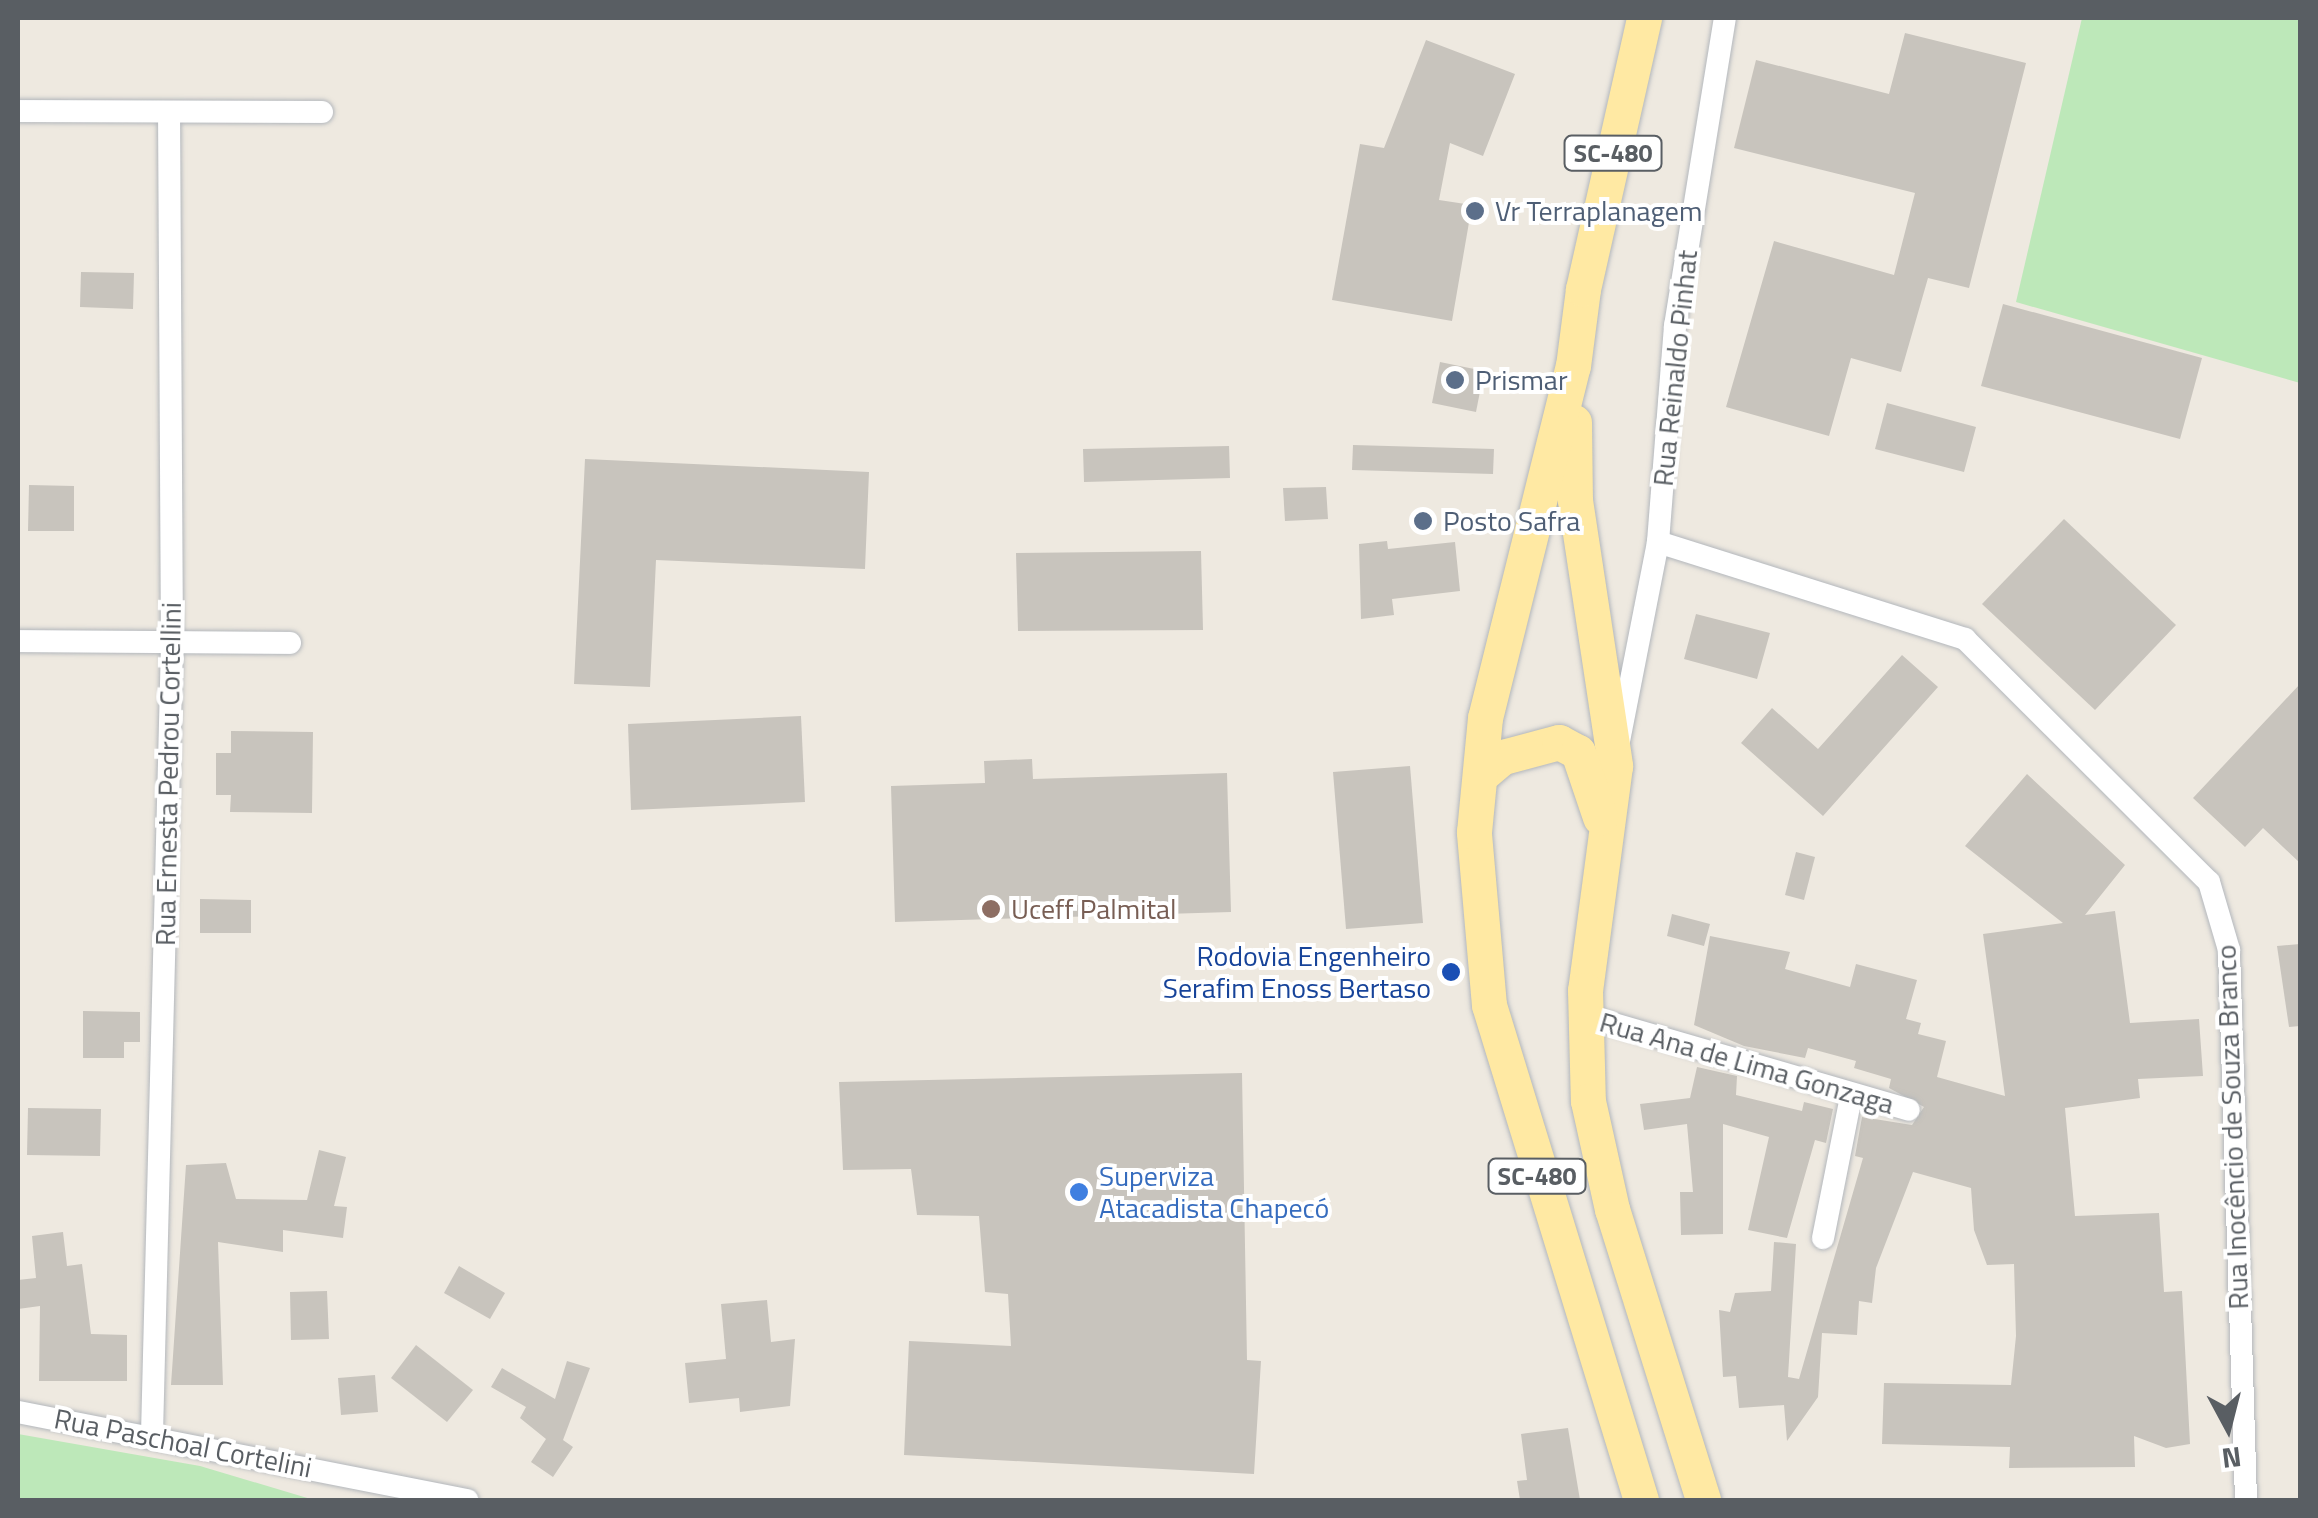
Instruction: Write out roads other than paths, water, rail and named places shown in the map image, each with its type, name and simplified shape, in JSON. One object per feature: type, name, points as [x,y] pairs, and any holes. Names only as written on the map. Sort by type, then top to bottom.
[{"type":"main road","name":"SC-480","points":[[1640,1500],[1498,1042],[1482,962],[1474,832],[1498,655],[1573,366],[1583,288],[1644,18]]},
{"type":"main road","points":[[1573,366],[1575,500],[1614,766],[1603,833],[1586,1016],[1588,1101],[1612,1209],[1703,1500]]},
{"type":"main road","points":[[1480,776],[1503,757],[1559,742],[1578,752],[1603,833]]},
{"type":"street","name":"Rua Reinaldo Pinhat","points":[[1614,766],[1658,542],[1675,326],[1725,18]]},
{"type":"street","points":[[18,111],[322,112]]},
{"type":"street","name":"Rua Ernesta Pedrou Cortellini","points":[[152,1434],[172,644],[169,114]]},
{"type":"street","name":"Rua Inocêncio de Souza Branco","points":[[1658,542],[1965,638],[2209,882],[2229,950],[2246,1500]]},
{"type":"street","points":[[18,641],[290,643]]},
{"type":"street","name":"Rua Ana de Lima Gonzaga","points":[[1586,1016],[1908,1110]]},
{"type":"street","points":[[1823,1238],[1852,1096]]},
{"type":"street","name":"Rua Paschoal Cortelini","points":[[20,1408],[466,1500]]},
{"type":"place","name":"Vr Terraplanagem","points":[[1475,211]]},
{"type":"place","name":"Prismar","points":[[1455,380]]},
{"type":"place","name":"Posto Safra","points":[[1423,521]]},
{"type":"place","name":"Uceff Palmital","points":[[991,909]]},
{"type":"place","name":"Rodovia Engenheiro Serafim Enoss Bertaso","points":[[1451,972]]},
{"type":"place","name":"Superviza Atacadista Chapecó","points":[[1079,1192]]}]
